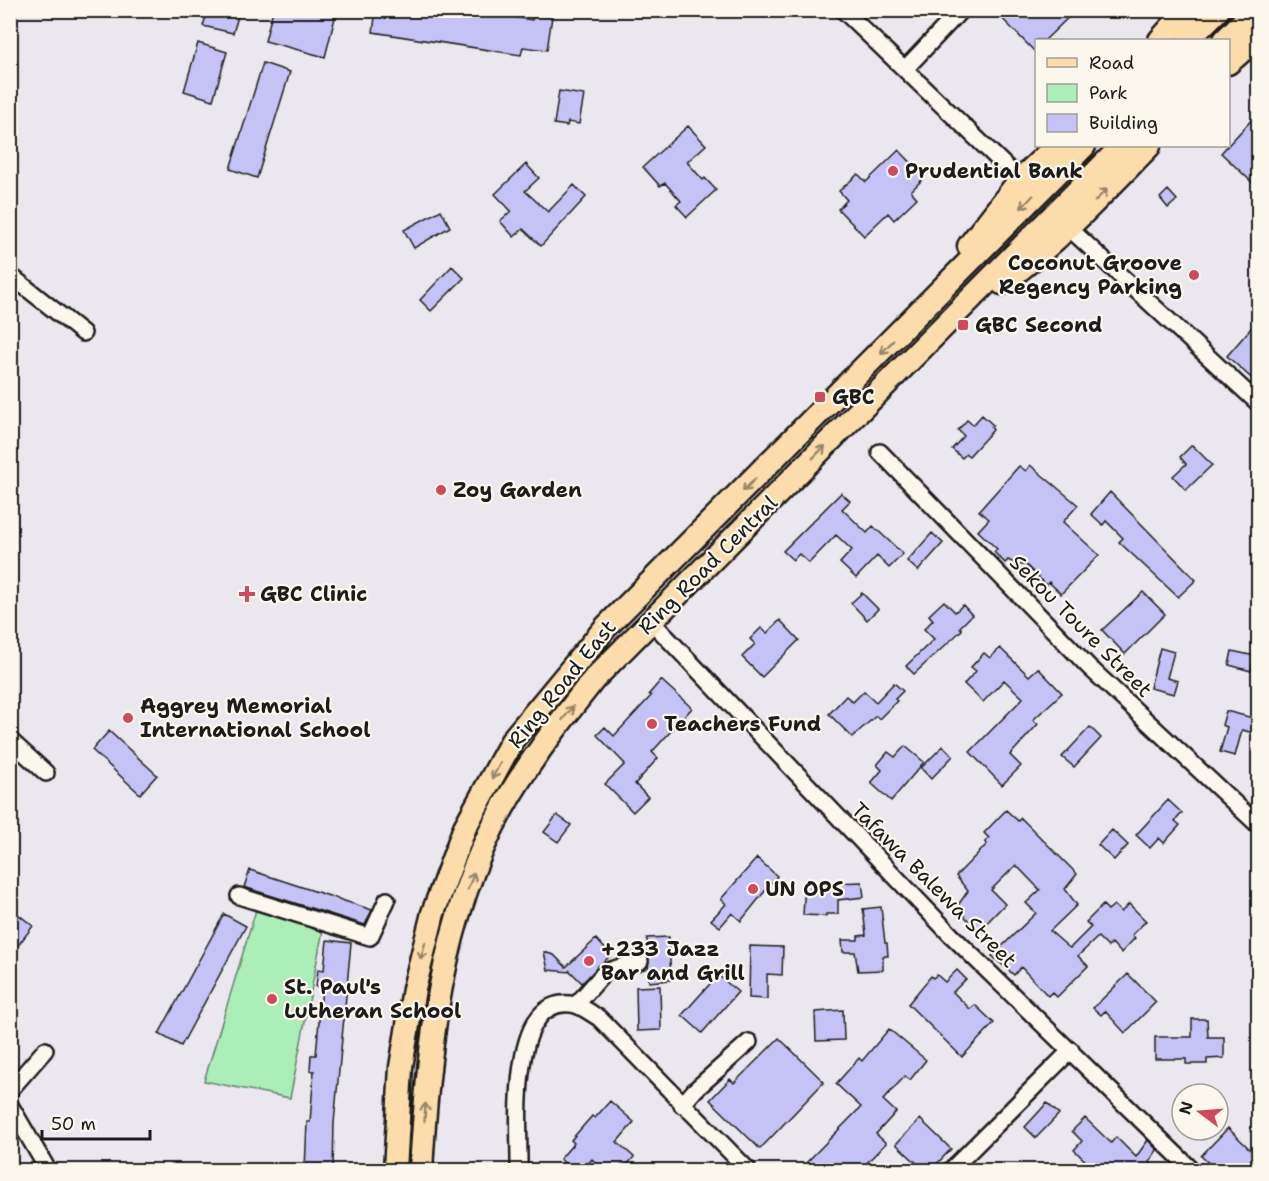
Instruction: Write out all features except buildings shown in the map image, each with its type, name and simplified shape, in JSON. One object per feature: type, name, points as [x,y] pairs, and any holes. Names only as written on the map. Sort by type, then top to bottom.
[{"type":"main road","points":[[1161,39],[1187,10]]},
{"type":"main road","points":[[1189,39],[1218,10]]},
{"type":"main road","points":[[1226,39],[1255,10]]},
{"type":"main road","points":[[1230,61],[1258,37]]},
{"type":"main road","points":[[928,305],[982,226],[1020,180],[1055,147]]},
{"type":"main road","points":[[928,305],[1083,147]]},
{"type":"main road","name":"Ring Road Central","points":[[422,1170],[426,1088],[434,1017],[451,937],[470,882],[501,810],[534,756],[594,679],[1121,147]]},
{"type":"main road","name":"Ring Road Central","points":[[944,327],[1035,259],[1069,228],[1148,147]]},
{"type":"main road","name":"Ring Road East","points":[[395,1170],[401,1067],[414,989],[433,913],[465,827],[513,739],[606,627],[928,305]]},
{"type":"main road","points":[[720,513],[740,532]]},
{"type":"street","points":[[843,10],[1020,180]]},
{"type":"street","points":[[905,69],[961,10]]},
{"type":"street","points":[[1069,228],[1258,404]]},
{"type":"street","points":[[10,275],[83,333]]},
{"type":"street","name":"Sekou Toure Street","points":[[880,452],[1089,667],[1258,825]]},
{"type":"street","name":"Tafawa Balewa Street","points":[[652,622],[935,919],[1192,1170]]},
{"type":"street","points":[[10,740],[46,773]]},
{"type":"street","points":[[239,896],[370,936],[387,900]]},
{"type":"street","points":[[576,1005],[605,972],[640,961]]},
{"type":"street","points":[[519,1170],[522,1055],[529,1031],[540,1014],[555,1006],[576,1005],[599,1018],[748,1170]]},
{"type":"street","points":[[682,1105],[695,1090],[749,1042]]},
{"type":"street","points":[[10,1090],[45,1050]]},
{"type":"street","points":[[951,1170],[1071,1050]]},
{"type":"street","points":[[10,1105],[48,1170]]},
{"type":"green space","points":[[256,910],[323,930],[290,1098],[204,1081]]},
{"type":"place","name":"Prudential Bank","points":[[893,171]]},
{"type":"place","name":"Coconut Groove Regency Parking","points":[[1194,275]]},
{"type":"place","name":"GBC Second","points":[[963,325]]},
{"type":"place","name":"GBC","points":[[820,397]]},
{"type":"place","name":"Zoy Garden","points":[[441,490]]},
{"type":"place","name":"GBC Clinic","points":[[247,594]]},
{"type":"place","name":"Aggrey Memorial International School","points":[[128,718]]},
{"type":"place","name":"Teachers Fund","points":[[652,724]]},
{"type":"place","name":"UN OPS","points":[[753,889]]},
{"type":"place","name":"+233 Jazz Bar and Grill","points":[[589,961]]},
{"type":"place","name":"St. Paul's Lutheran School","points":[[272,999]]}]
